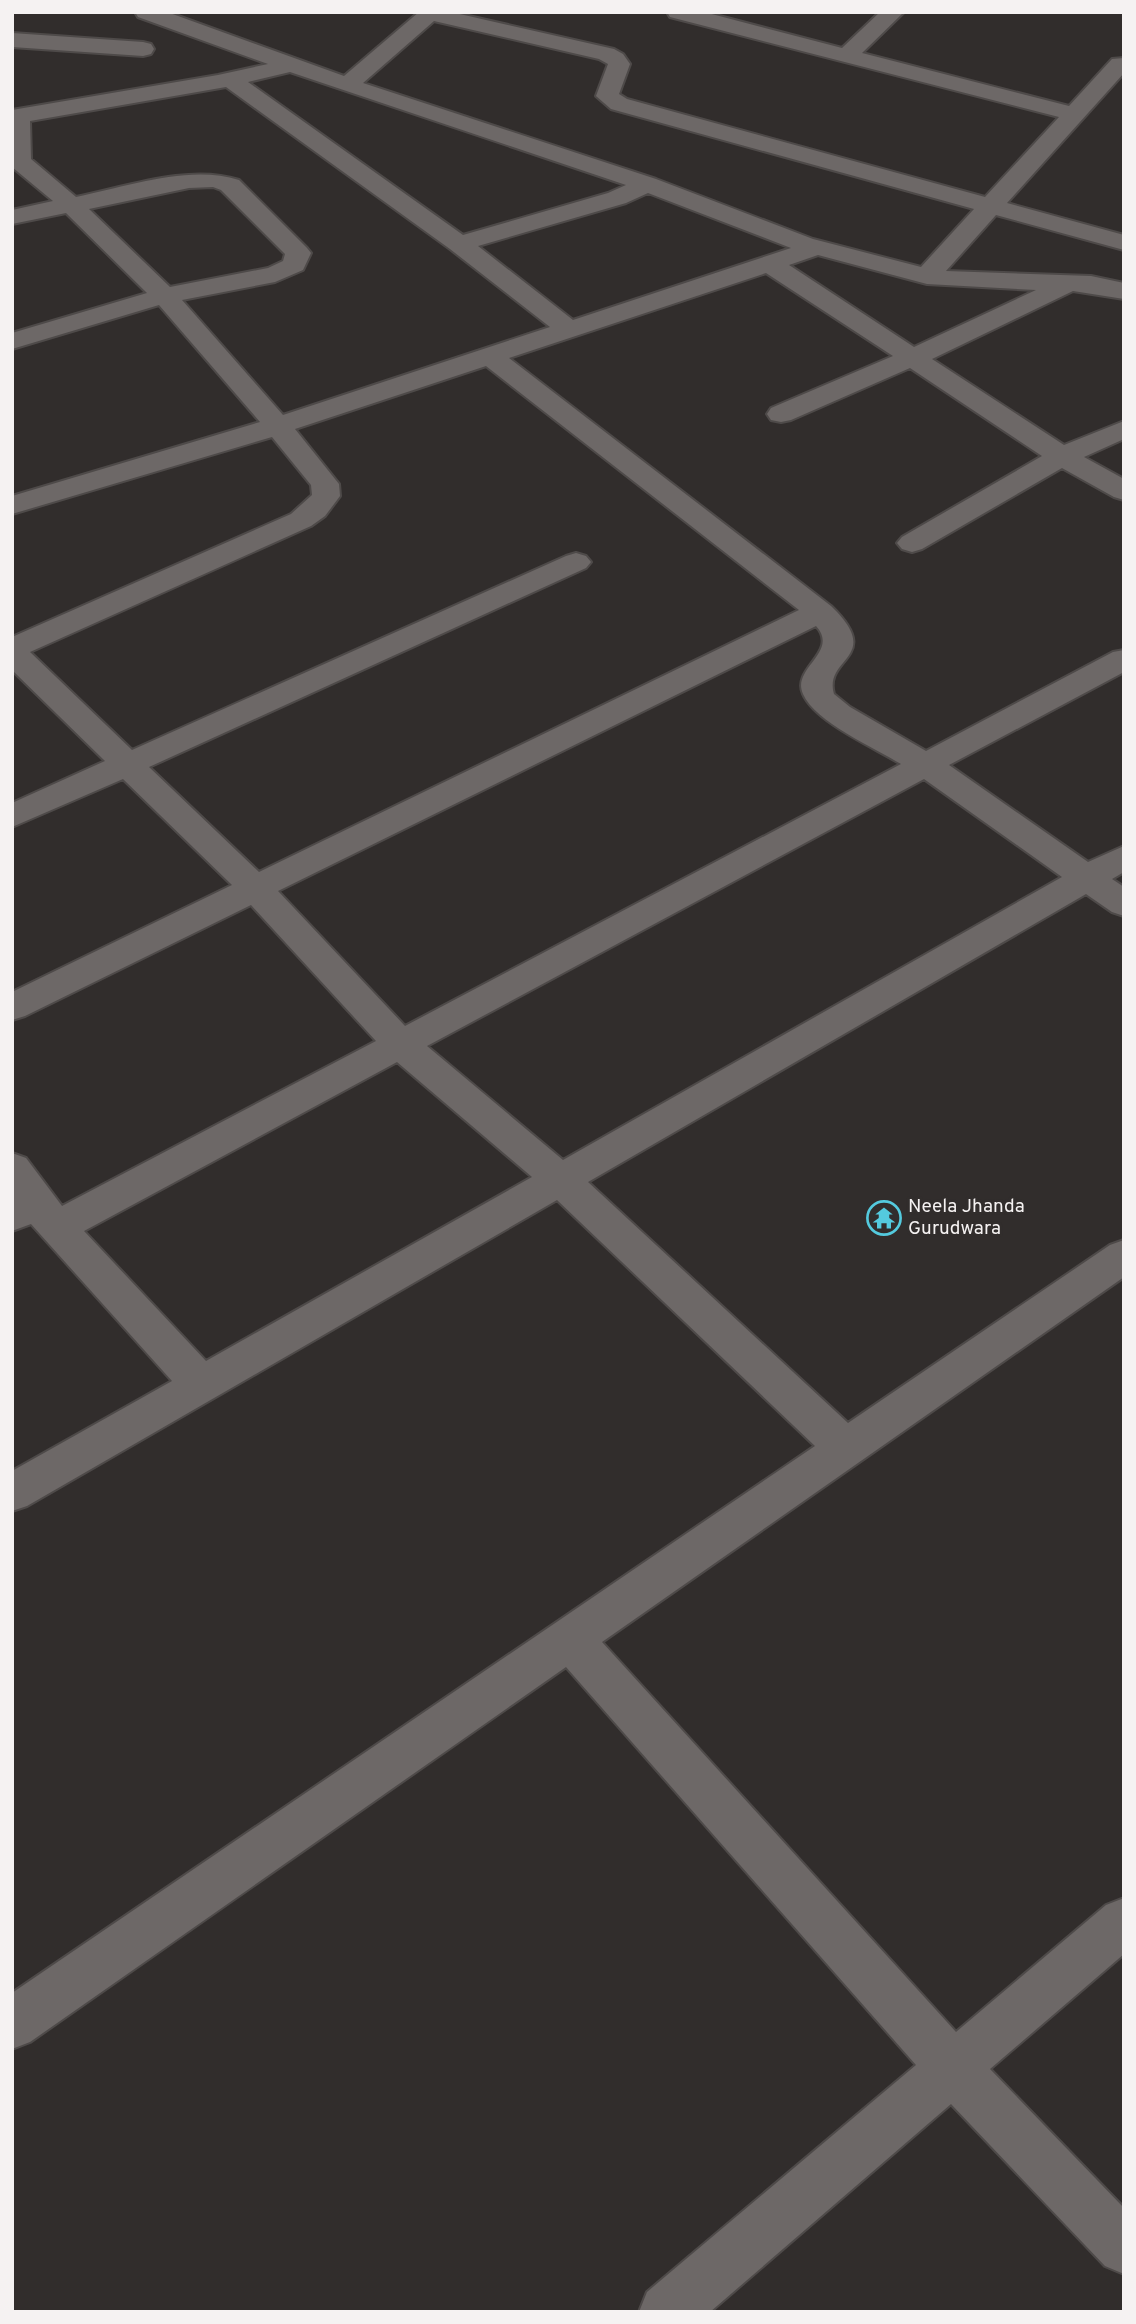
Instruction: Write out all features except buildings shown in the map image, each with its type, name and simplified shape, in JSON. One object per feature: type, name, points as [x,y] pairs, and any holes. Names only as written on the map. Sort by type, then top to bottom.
[{"type":"street","points":[[146,12],[347,85],[647,184],[818,247],[927,276],[961,280],[1071,284],[1124,291]]},
{"type":"street","points":[[678,12],[719,17],[846,55],[1074,114]]},
{"type":"street","points":[[846,55],[894,12]]},
{"type":"street","points":[[347,85],[431,13],[606,54],[619,64],[607,96],[619,104],[1124,243]]},
{"type":"street","points":[[12,40],[143,49]]},
{"type":"street","points":[[927,276],[1122,63]]},
{"type":"street","points":[[292,65],[230,79],[15,109],[16,161],[74,205],[163,296],[278,426],[325,484],[326,496],[315,510],[301,520],[12,650],[255,888],[400,1044],[561,1180],[846,1448]]},
{"type":"street","points":[[230,79],[459,244],[570,330]]},
{"type":"street","points":[[12,217],[189,181],[215,180],[230,185],[298,253],[294,265],[286,270],[163,296],[12,341]]},
{"type":"street","points":[[459,244],[617,198],[647,184]]},
{"type":"street","points":[[12,505],[278,426],[818,247]]},
{"type":"street","points":[[770,264],[1062,456],[1124,491]]},
{"type":"street","points":[[782,414],[914,357],[1071,284]]},
{"type":"street","points":[[490,356],[820,612],[838,634],[839,647],[818,677],[820,695],[833,708],[926,764],[1124,904]]},
{"type":"street","points":[[912,543],[1062,456],[1124,429]]},
{"type":"street","points":[[12,816],[576,562]]},
{"type":"street","points":[[12,1007],[820,612]]},
{"type":"street","points":[[35,1216],[400,1044],[1124,659]]},
{"type":"street","points":[[12,1493],[1124,857]]},
{"type":"street","points":[[12,1168],[35,1216],[202,1385]]},
{"type":"street","points":[[12,2024],[1124,1256]]},
{"type":"street","points":[[570,1639],[953,2068],[1124,2247]]},
{"type":"street","points":[[667,2312],[1124,1922]]},
{"type":"place","name":"Neela Jhanda Gurudwara","points":[[884,1218]]}]
